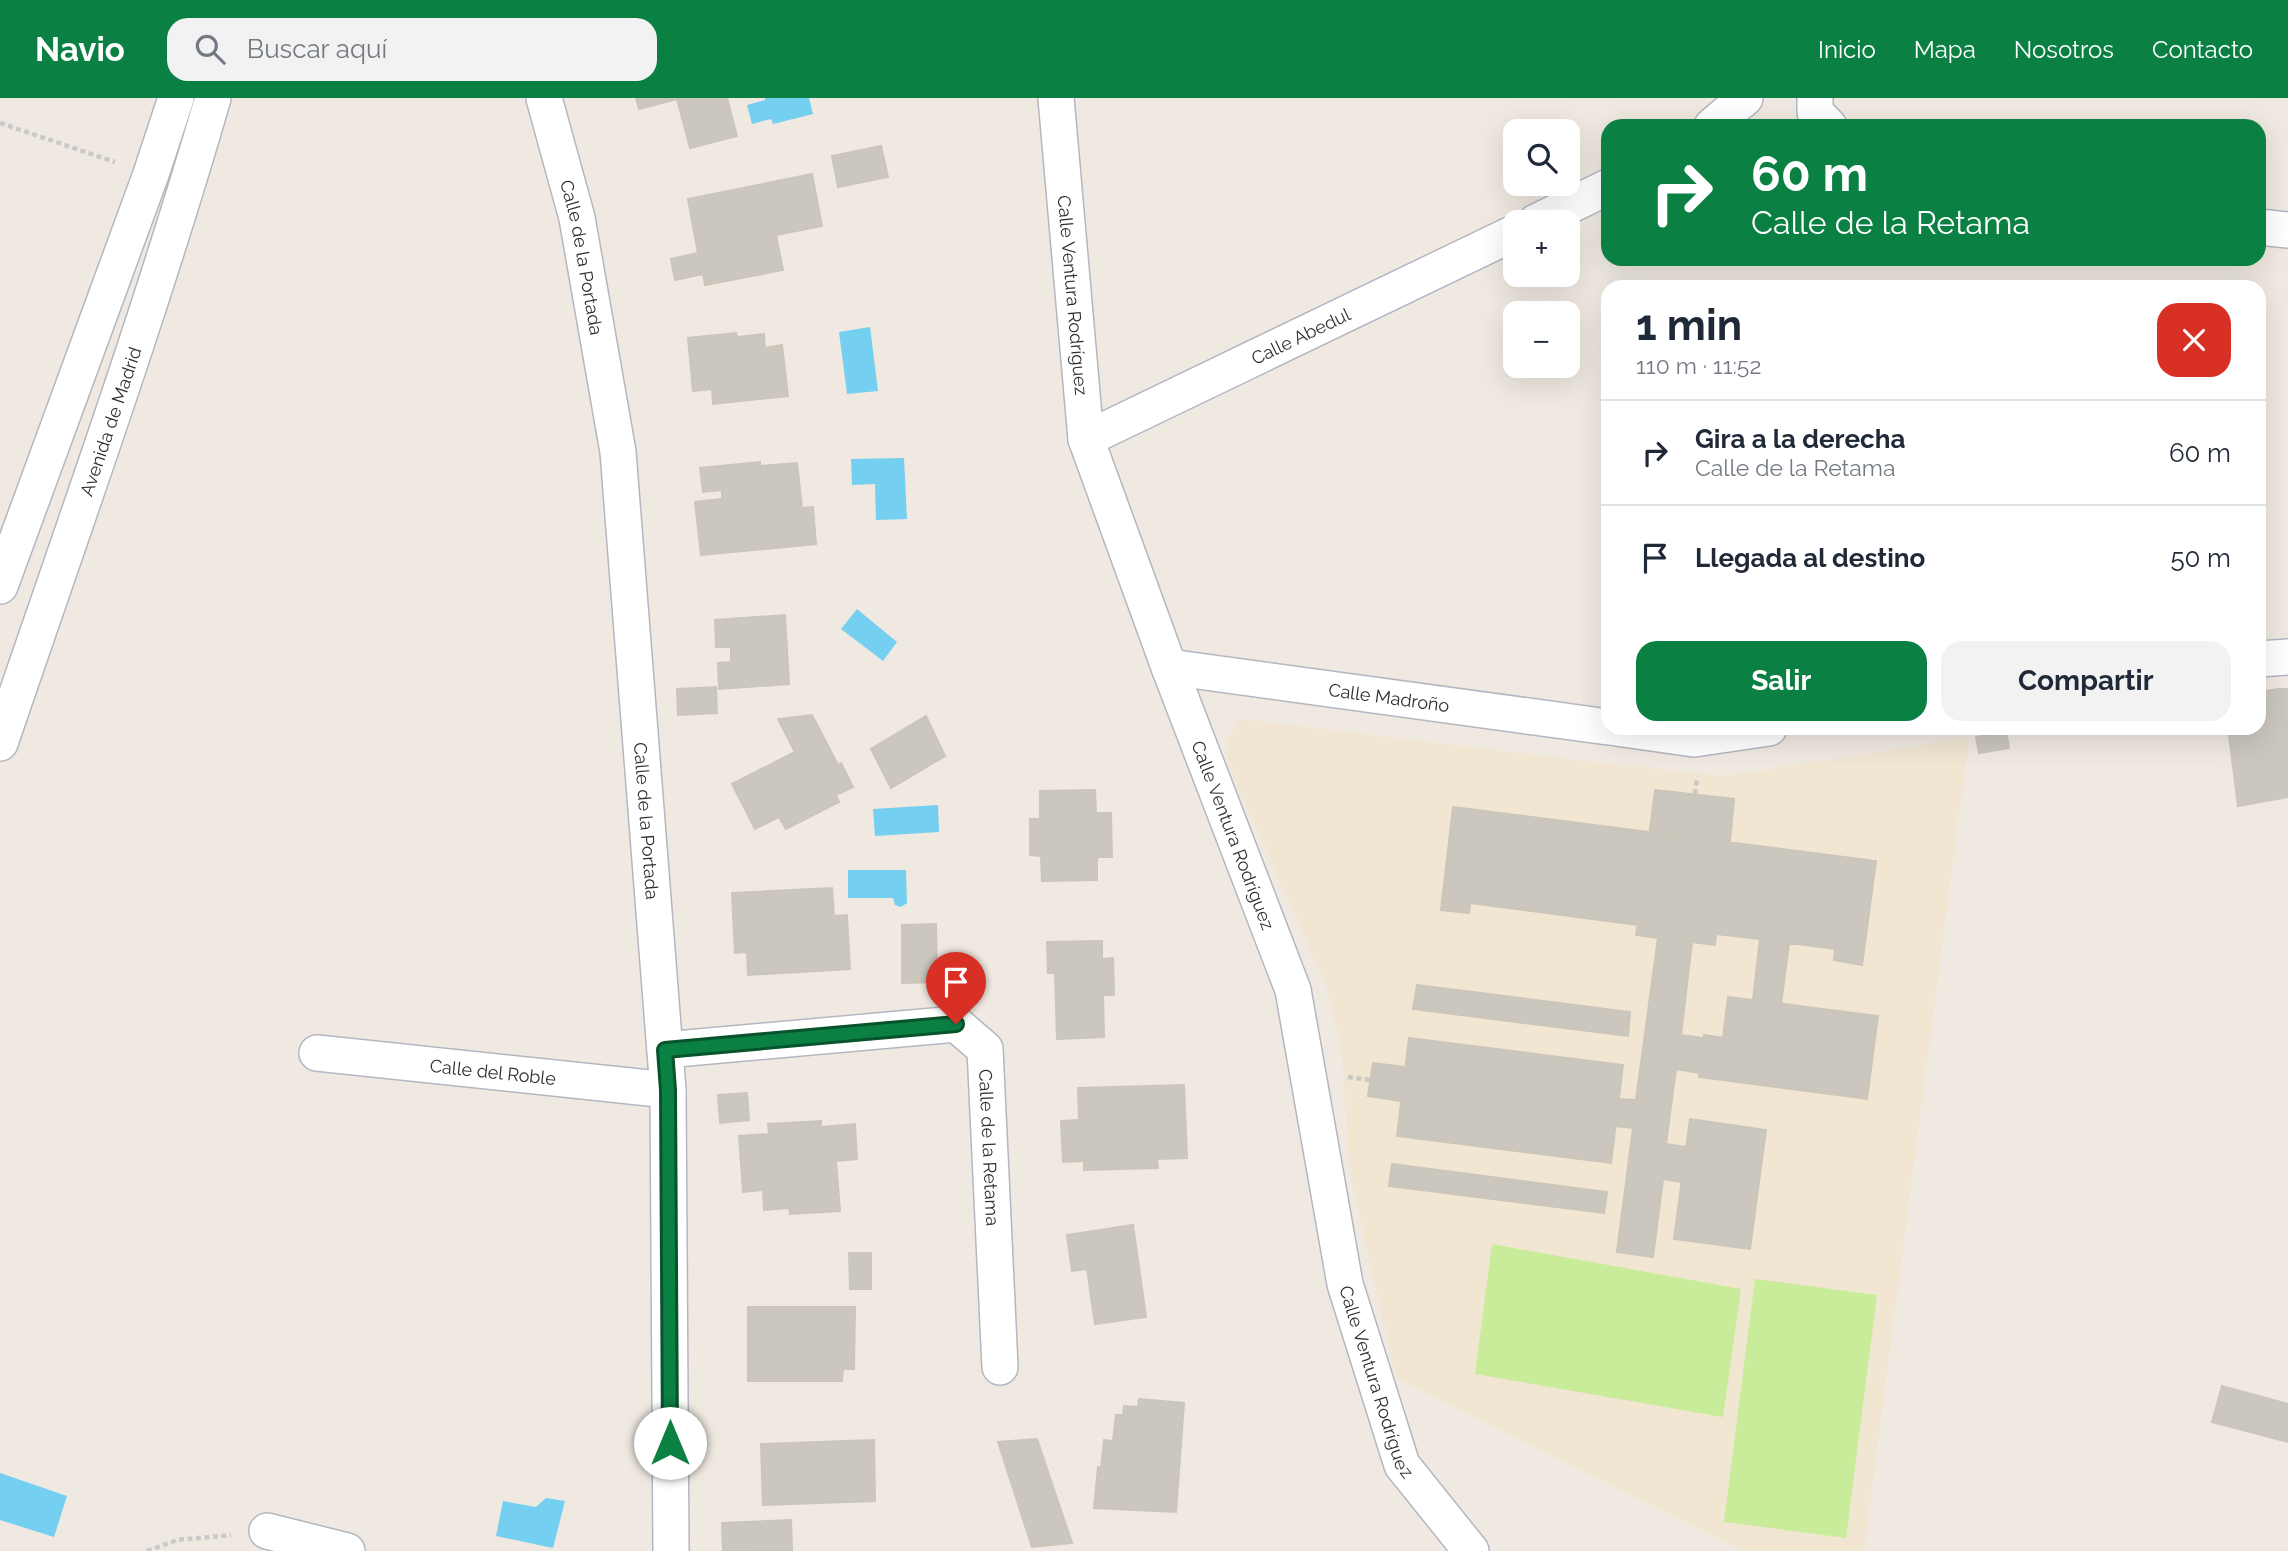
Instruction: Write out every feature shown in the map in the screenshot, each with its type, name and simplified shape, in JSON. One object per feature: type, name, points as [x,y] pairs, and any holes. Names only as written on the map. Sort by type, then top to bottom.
[{"type":"street","points":[[0,586],[151,174],[176,98]]},
{"type":"street","name":"Avenida de Madrid","points":[[0,743],[115,409],[213,98]]},
{"type":"street","name":"Calle de la Portada","points":[[544,98],[577,218],[618,452],[668,1090],[671,1551]]},
{"type":"street","name":"Calle Ventura Rodríguez","points":[[1056,98],[1086,439],[1169,667],[1293,990],[1345,1284],[1402,1465],[1471,1551]]},
{"type":"street","points":[[1720,119],[1745,98]]},
{"type":"street","points":[[1815,98],[1815,112],[1822,119]]},
{"type":"street","points":[[1561,210],[1601,190]]},
{"type":"street","points":[[2266,228],[2288,230]]},
{"type":"street","name":"Calle Abedul","points":[[1086,439],[1503,238]]},
{"type":"street","points":[[2266,659],[2288,657]]},
{"type":"street","name":"Calle Madroño","points":[[1169,667],[1601,726]]},
{"type":"street","points":[[1666,735],[1694,739],[1721,735]]},
{"type":"street","name":"Calle de la Retama","points":[[665,1050],[956,1024],[985,1049],[1000,1367]]},
{"type":"street","name":"Calle del Roble","points":[[317,1053],[668,1090]]},
{"type":"street","points":[[267,1531],[347,1551]]},
{"type":"path","points":[[0,123],[151,174]]},
{"type":"path","points":[[1695,794],[1698,773]]},
{"type":"path","points":[[1343,1077],[1370,1080]]},
{"type":"path","points":[[147,1551],[177,1540],[267,1531]]},
{"type":"shaded area","points":[[1240,719],[1726,776],[1969,738],[1864,1551],[1743,1551],[1396,1378],[1353,1189],[1342,1060],[1332,1008],[1324,981],[1226,760],[1228,736]]},
{"type":"green space","points":[[1492,1244],[1741,1289],[1723,1417],[1475,1374]]},
{"type":"green space","points":[[1755,1279],[1877,1295],[1846,1538],[1724,1522]]},
{"type":"water","points":[[765,98],[809,98],[813,114],[773,124],[771,119],[752,124],[747,105]]},
{"type":"water","points":[[870,327],[878,391],[847,394],[839,332]]},
{"type":"water","points":[[904,458],[907,519],[876,520],[875,484],[852,485],[851,459]]},
{"type":"water","points":[[857,609],[897,642],[883,661],[841,629]]},
{"type":"water","points":[[938,805],[939,832],[875,836],[873,809]]},
{"type":"water","points":[[848,870],[906,870],[907,903],[901,907],[895,905],[893,898],[848,898]]},
{"type":"water","points":[[0,1473],[67,1496],[54,1537],[0,1520]]},
{"type":"water","points":[[546,1498],[565,1501],[553,1548],[496,1536],[503,1501],[536,1507]]},
{"type":"building","points":[[636,98],[727,98],[737,136],[690,148],[677,99],[639,109]]},
{"type":"building","points":[[881,146],[888,177],[838,187],[832,156]]},
{"type":"building","points":[[812,174],[822,226],[776,235],[783,270],[705,285],[703,274],[675,280],[671,259],[698,253],[688,199]]},
{"type":"building","points":[[736,333],[737,337],[764,334],[765,348],[782,345],[788,396],[713,404],[712,389],[693,391],[688,338]]},
{"type":"building","points":[[760,462],[760,466],[797,463],[802,508],[813,507],[816,544],[701,555],[695,502],[722,499],[722,490],[703,492],[700,468]]},
{"type":"building","points":[[785,615],[789,684],[719,689],[718,663],[731,662],[731,647],[716,647],[715,620]]},
{"type":"building","points":[[716,687],[717,713],[678,715],[677,689]]},
{"type":"building","points":[[2288,689],[2288,797],[2238,806],[2229,735],[2266,735],[2266,691]]},
{"type":"building","points":[[812,715],[838,765],[841,763],[853,787],[836,795],[839,802],[786,829],[779,817],[755,829],[732,784],[795,752],[778,719]]},
{"type":"building","points":[[926,716],[945,756],[891,788],[871,749]]},
{"type":"building","points":[[2007,735],[2009,748],[1979,753],[1976,737]]},
{"type":"building","points":[[1095,790],[1096,813],[1111,813],[1112,857],[1097,857],[1097,880],[1042,881],[1041,856],[1030,855],[1030,819],[1040,819],[1040,791]]},
{"type":"building","points":[[1655,790],[1734,799],[1730,842],[1650,831]]},
{"type":"building","points":[[1453,807],[1876,861],[1862,965],[1834,960],[1835,949],[1760,939],[1716,934],[1715,945],[1636,935],[1638,925],[1470,903],[1469,913],[1441,910]]},
{"type":"building","points":[[832,888],[834,916],[847,915],[850,969],[748,975],[747,952],[735,953],[732,893]]},
{"type":"building","points":[[936,924],[937,982],[902,983],[902,925]]},
{"type":"building","points":[[1658,938],[1692,942],[1681,1035],[1704,1038],[1700,1073],[1676,1069],[1666,1144],[1686,1147],[1682,1182],[1663,1179],[1653,1257],[1617,1252],[1633,1128],[1616,1126],[1619,1099],[1636,1100]]},
{"type":"building","points":[[1760,939],[1789,944],[1781,1004],[1753,1000]]},
{"type":"building","points":[[1102,941],[1102,959],[1113,958],[1114,995],[1103,995],[1104,1037],[1057,1039],[1055,973],[1048,973],[1047,942]]},
{"type":"building","points":[[1417,985],[1630,1012],[1628,1036],[1413,1009]]},
{"type":"building","points":[[1728,997],[1878,1016],[1867,1099],[1699,1077],[1704,1035],[1723,1038]]},
{"type":"building","points":[[1409,1038],[1623,1065],[1611,1163],[1397,1136]]},
{"type":"building","points":[[1373,1063],[1405,1067],[1401,1101],[1368,1096]]},
{"type":"building","points":[[1184,1085],[1187,1158],[1157,1159],[1158,1168],[1084,1170],[1084,1161],[1063,1162],[1061,1121],[1079,1120],[1078,1088]]},
{"type":"building","points":[[747,1093],[749,1120],[720,1123],[718,1095]]},
{"type":"building","points":[[1690,1119],[1766,1130],[1750,1249],[1674,1239]]},
{"type":"building","points":[[821,1121],[821,1127],[855,1124],[857,1159],[836,1161],[840,1211],[790,1214],[789,1208],[764,1210],[763,1190],[743,1192],[739,1136],[769,1134],[768,1124]]},
{"type":"building","points":[[1392,1164],[1607,1192],[1604,1213],[1389,1186]]},
{"type":"building","points":[[1133,1225],[1146,1317],[1095,1324],[1087,1269],[1072,1271],[1067,1235]]},
{"type":"building","points":[[849,1253],[871,1253],[871,1289],[850,1289]]},
{"type":"building","points":[[748,1307],[855,1307],[854,1369],[843,1369],[842,1381],[748,1381]]},
{"type":"building","points":[[2222,1386],[2288,1404],[2288,1442],[2212,1422]]},
{"type":"building","points":[[1139,1399],[1184,1403],[1176,1512],[1094,1508],[1104,1440],[1113,1441],[1116,1415],[1123,1415],[1124,1406],[1138,1407]]},
{"type":"building","points":[[1037,1439],[1072,1543],[1032,1547],[998,1442]]},
{"type":"building","points":[[874,1440],[875,1501],[763,1505],[761,1444]]},
{"type":"building","points":[[791,1520],[792,1550],[723,1551],[722,1523]]},
{"type":"route","points":[[670,1443],[668,1090],[665,1050],[956,1024]]}]
